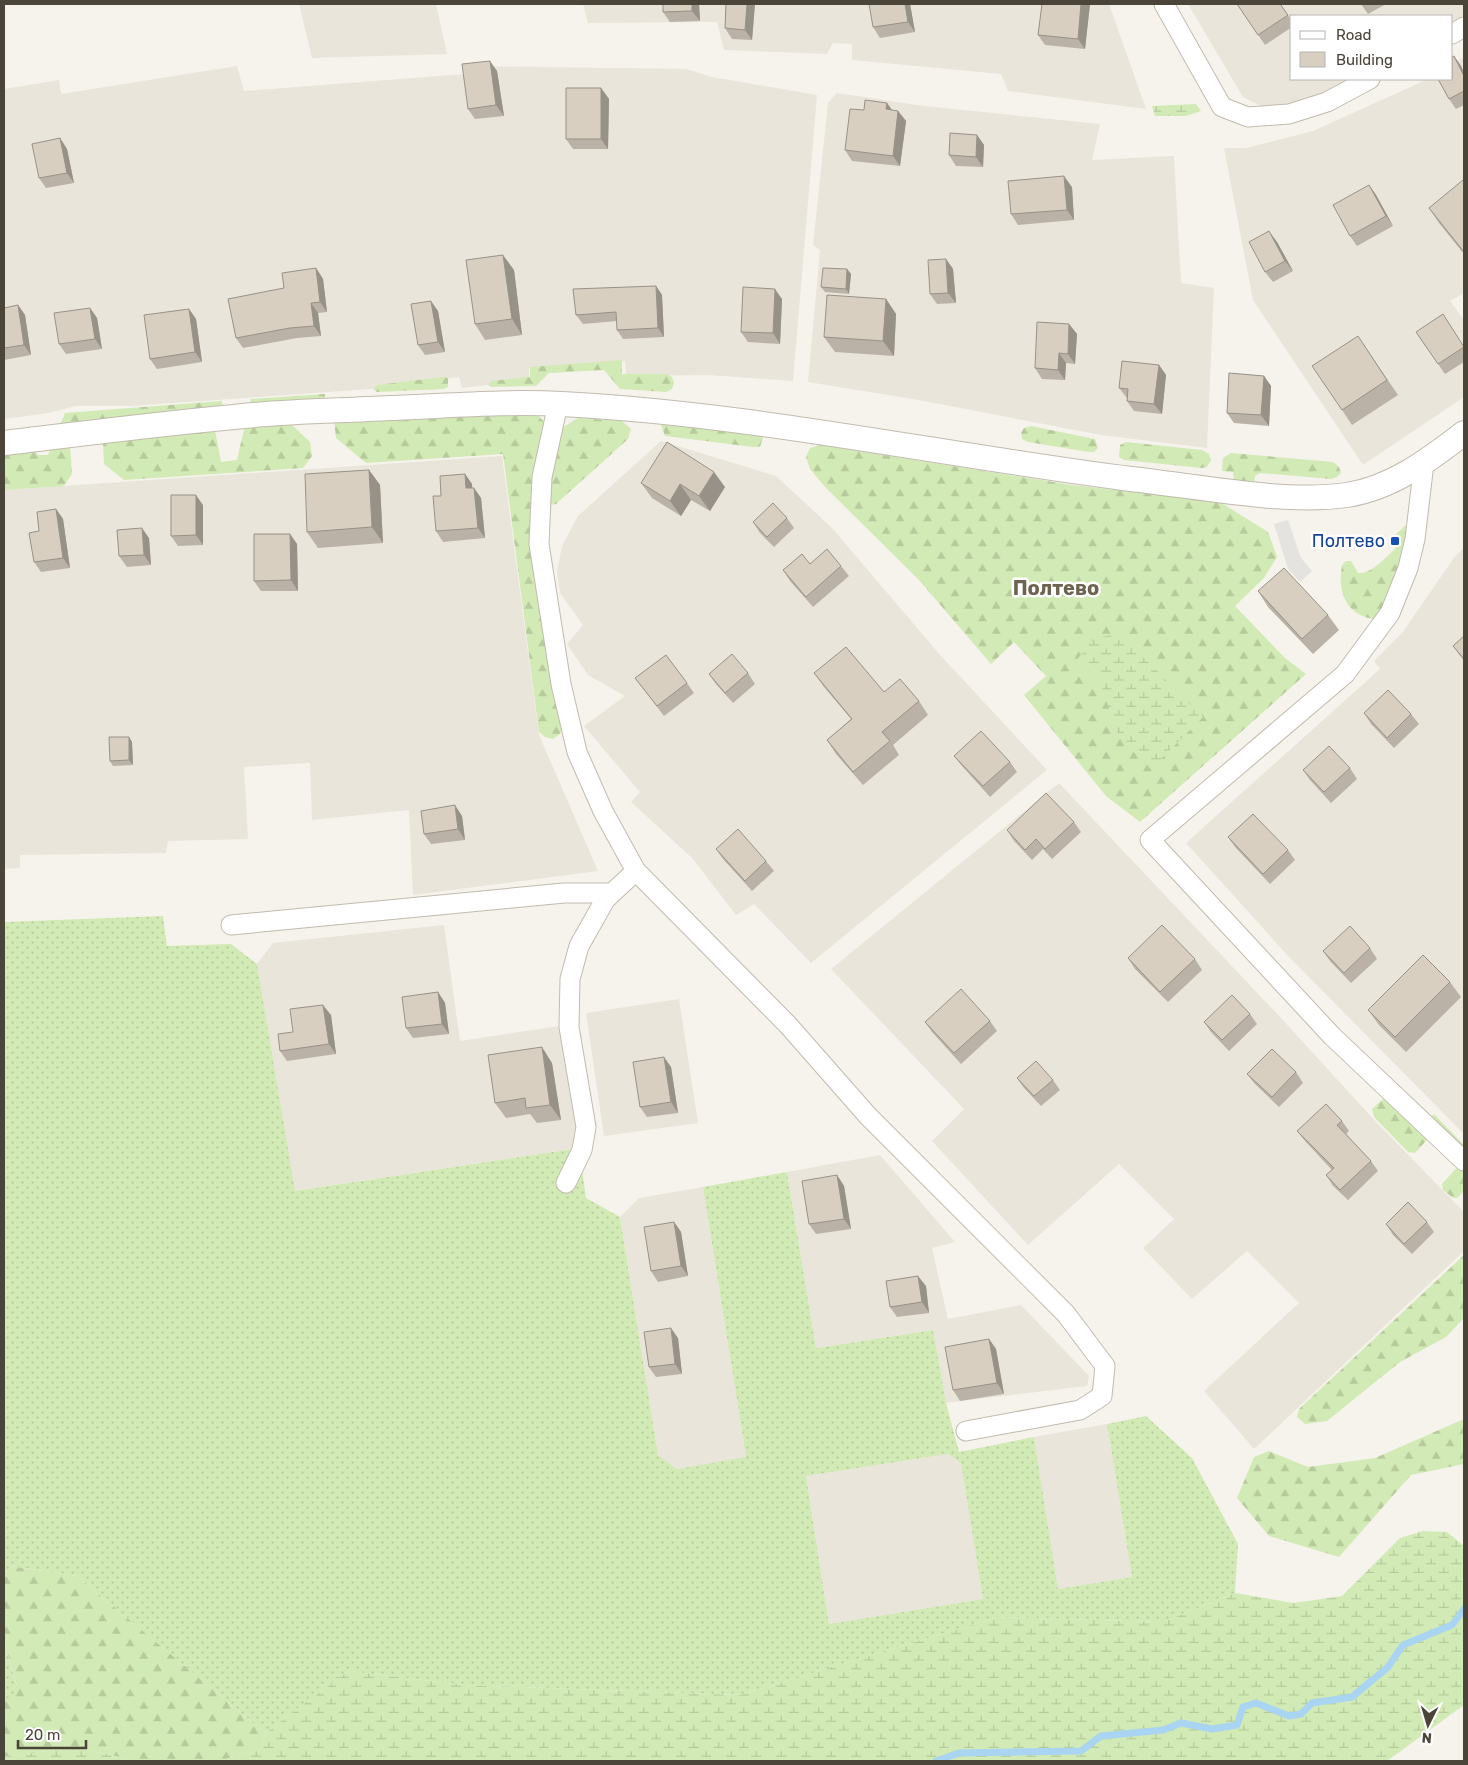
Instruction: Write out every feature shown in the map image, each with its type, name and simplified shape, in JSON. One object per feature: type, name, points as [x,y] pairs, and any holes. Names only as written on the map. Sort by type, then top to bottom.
[{"type":"street","points":[[1164,4],[1222,107],[1248,117],[1289,114],[1327,102],[1368,80]]},
{"type":"street","points":[[1453,33],[1464,27]]},
{"type":"street","points":[[4,443],[237,416],[450,405],[558,404],[672,412],[773,424],[1088,473],[1254,493],[1315,496],[1350,494],[1384,484],[1424,463],[1464,433]]},
{"type":"street","points":[[558,404],[542,477],[539,544],[561,684],[577,752],[602,811],[636,870],[788,1025],[868,1116],[1066,1314],[1104,1366],[1102,1396],[1080,1410],[966,1431]]},
{"type":"street","points":[[1424,463],[1415,539],[1408,568],[1390,613],[1345,674],[1150,840],[1332,1036],[1464,1161]]},
{"type":"street","points":[[566,1182],[582,1150],[586,1127],[569,1027],[570,979],[579,946],[605,900],[636,870]]},
{"type":"street","points":[[231,925],[564,893],[612,893]]},
{"type":"shaded area","points":[[299,4],[436,4],[447,54],[312,58]]},
{"type":"shaded area","points":[[583,4],[1109,4],[1146,109],[1008,91],[1001,74],[852,60],[852,44],[833,43],[827,54],[724,50],[717,22],[588,23]]},
{"type":"shaded area","points":[[1188,4],[1464,4],[1464,15],[1453,22],[1453,15],[1290,15],[1290,80],[1353,80],[1319,100],[1265,108],[1243,97]]},
{"type":"shaded area","points":[[1464,57],[1464,293],[1450,301],[1464,320],[1464,397],[1363,465],[1253,300],[1224,148],[1246,148],[1313,131],[1426,80],[1453,80],[1453,63]]},
{"type":"shaded area","points":[[237,66],[244,91],[465,74],[465,66],[686,69],[712,77],[817,95],[793,381],[708,375],[626,376],[625,361],[529,368],[529,380],[462,388],[459,377],[371,389],[132,406],[75,406],[49,413],[4,419],[4,89],[59,80],[61,94]]},
{"type":"shaded area","points":[[837,93],[924,106],[1100,124],[1092,160],[1174,156],[1181,283],[1214,288],[1207,448],[1101,435],[913,399],[808,382],[820,250],[813,245],[828,103]]},
{"type":"shaded area","points":[[661,441],[776,476],[832,528],[941,656],[1047,770],[811,963],[754,904],[736,915],[692,858],[631,802],[640,792],[584,726],[625,696],[588,675],[567,644],[583,625],[560,593],[557,572],[562,546],[578,516]]},
{"type":"shaded area","points":[[502,456],[539,735],[598,871],[413,895],[409,810],[312,820],[310,763],[244,767],[248,839],[168,841],[166,853],[20,855],[20,868],[4,869],[4,490]]},
{"type":"shaded area","points":[[1288,520],[1301,558],[1312,571],[1300,582],[1288,569],[1274,524]]},
{"type":"shaded area","points":[[1464,548],[1464,1134],[1290,958],[1186,843],[1380,669],[1374,661],[1402,633],[1456,555]]},
{"type":"shaded area","points":[[1059,783],[1281,1018],[1377,1123],[1464,1212],[1464,1251],[1254,1449],[1204,1391],[1299,1303],[1247,1251],[1192,1299],[1143,1248],[1174,1219],[1119,1164],[1028,1245],[932,1141],[964,1109],[831,969]]},
{"type":"shaded area","points":[[444,925],[460,1041],[559,1026],[579,1148],[294,1191],[257,964],[273,943]]},
{"type":"shaded area","points":[[679,999],[698,1123],[604,1136],[586,1013]]},
{"type":"shaded area","points":[[880,1155],[955,1242],[932,1248],[948,1319],[1021,1305],[1089,1376],[1087,1386],[946,1403],[932,1330],[816,1348],[787,1172]]},
{"type":"shaded area","points":[[703,1187],[746,1458],[677,1469],[658,1455],[620,1217],[639,1198]]},
{"type":"shaded area","points":[[1107,1424],[1132,1577],[1058,1589],[1034,1437]]},
{"type":"shaded area","points":[[948,1454],[961,1463],[983,1599],[829,1624],[806,1476]]},
{"type":"green space","points":[[1196,104],[1201,111],[1186,116],[1155,116],[1152,106]]},
{"type":"green space","points":[[622,360],[622,374],[667,374],[672,377],[674,383],[672,389],[666,392],[620,389],[604,370],[549,373],[536,386],[491,387],[488,385],[491,381],[530,377],[530,367]]},
{"type":"green space","points":[[442,377],[448,378],[448,387],[444,389],[377,392],[373,389],[377,385]]},
{"type":"green space","points":[[325,394],[325,403],[290,423],[310,442],[312,456],[303,468],[124,480],[104,464],[103,443],[70,445],[72,474],[64,486],[4,490],[4,450],[30,447],[38,455],[48,455],[65,413],[222,401],[224,415],[215,430],[221,462],[237,460],[251,399]]},
{"type":"green space","points":[[454,414],[538,415],[546,424],[538,475],[563,726],[560,734],[553,739],[545,737],[539,732],[503,454],[366,463],[336,438],[334,420]]},
{"type":"green space","points":[[578,418],[622,421],[631,429],[628,439],[556,504],[550,505],[547,500],[562,428]]},
{"type":"green space","points":[[663,420],[764,434],[760,447],[665,436],[661,425]]},
{"type":"green space","points":[[1031,426],[1095,439],[1098,448],[1094,452],[1089,452],[1028,442],[1022,439],[1021,433],[1024,428]]},
{"type":"green space","points":[[1126,442],[1202,450],[1209,454],[1211,460],[1207,467],[1201,468],[1124,460],[1119,457],[1120,445]]},
{"type":"green space","points":[[821,445],[1072,485],[1220,502],[1268,532],[1277,557],[1264,578],[1235,606],[1285,658],[1306,674],[1140,822],[1106,796],[1024,695],[1046,676],[1014,642],[991,664],[918,579],[826,488],[810,469],[806,457],[810,448]]},
{"type":"green space","points":[[1231,453],[1333,462],[1339,467],[1341,473],[1331,479],[1260,473],[1255,476],[1254,483],[1250,486],[1234,480],[1233,472],[1222,471],[1223,458]]},
{"type":"green space","points":[[1406,525],[1410,525],[1406,549],[1394,586],[1382,609],[1375,619],[1357,613],[1350,607],[1343,593],[1341,584],[1342,565],[1346,561],[1351,561],[1358,573],[1363,573],[1375,567],[1401,543],[1395,535]]},
{"type":"green space","points":[[1119,633],[1203,717],[1151,769],[1119,737],[1099,679],[1076,661],[1093,639]]},
{"type":"green space","points":[[163,916],[167,946],[231,944],[257,964],[295,1191],[579,1148],[586,1198],[620,1217],[658,1455],[677,1469],[746,1457],[703,1187],[787,1172],[816,1348],[933,1330],[946,1403],[959,1452],[1034,1437],[1058,1589],[1132,1577],[1107,1424],[1146,1416],[1192,1458],[1238,1544],[1235,1593],[1163,1622],[998,1617],[740,1695],[464,1685],[348,1671],[265,1733],[77,1576],[11,1566],[4,1575],[4,922]],"holes":[[[948,1454],[961,1463],[983,1599],[829,1624],[806,1476]]]},
{"type":"green space","points":[[1385,1097],[1422,1125],[1434,1114],[1464,1145],[1464,1191],[1457,1198],[1453,1198],[1443,1190],[1442,1184],[1462,1162],[1435,1131],[1415,1153],[1408,1152],[1374,1117],[1372,1109]]},
{"type":"green space","points":[[1464,1255],[1464,1318],[1446,1337],[1400,1362],[1327,1421],[1305,1424],[1297,1417],[1299,1409]]},
{"type":"green space","points":[[1464,1419],[1464,1464],[1411,1475],[1339,1557],[1269,1536],[1237,1498],[1254,1457],[1269,1451],[1308,1467],[1375,1458]]},
{"type":"green space","points":[[1423,1531],[1447,1532],[1464,1546],[1464,1705],[1387,1761],[218,1761],[261,1750],[265,1733],[348,1671],[464,1685],[740,1695],[998,1617],[1163,1622],[1235,1593],[1294,1603],[1342,1596],[1400,1538]]},
{"type":"green space","points":[[10,1566],[77,1576],[265,1733],[261,1750],[218,1761],[136,1761],[76,1747],[4,1757],[4,1702],[18,1689],[4,1642],[4,1575]]},
{"type":"green space","points":[[4,1642],[18,1690],[4,1702]]},
{"type":"green space","points":[[76,1747],[136,1761],[4,1761],[4,1757]]},
{"type":"building","points":[[663,4],[692,4],[692,11],[663,12]]},
{"type":"building","points":[[726,4],[747,4],[745,30],[725,28]]},
{"type":"building","points":[[869,4],[905,4],[908,22],[873,27]]},
{"type":"building","points":[[1042,4],[1081,4],[1078,39],[1038,35]]},
{"type":"building","points":[[1237,4],[1280,4],[1288,15],[1258,35]]},
{"type":"building","points":[[1453,56],[1464,76],[1464,91],[1449,99],[1439,80],[1453,80]]},
{"type":"building","points":[[490,61],[496,105],[468,109],[462,64]]},
{"type":"building","points":[[566,88],[601,88],[601,139],[566,139]]},
{"type":"building","points":[[865,100],[887,103],[886,109],[898,111],[893,156],[845,150],[850,109],[864,110]]},
{"type":"building","points":[[950,133],[977,135],[976,157],[949,155]]},
{"type":"building","points":[[60,138],[67,173],[39,178],[32,144]]},
{"type":"building","points":[[1064,176],[1067,210],[1011,214],[1008,181]]},
{"type":"building","points":[[1463,180],[1464,182],[1464,252],[1429,208]]},
{"type":"building","points":[[1369,185],[1386,216],[1350,236],[1333,205]]},
{"type":"building","points":[[1269,231],[1285,261],[1265,272],[1249,242]]},
{"type":"building","points":[[503,255],[512,319],[475,324],[466,260]]},
{"type":"building","points":[[946,259],[948,293],[930,294],[928,260]]},
{"type":"building","points":[[316,268],[320,302],[311,303],[314,326],[290,328],[236,338],[228,299],[284,288],[282,273]]},
{"type":"building","points":[[823,268],[847,269],[846,289],[821,287]]},
{"type":"building","points":[[656,286],[658,328],[617,330],[616,312],[576,315],[573,289]]},
{"type":"building","points":[[743,287],[775,289],[773,333],[741,332]]},
{"type":"building","points":[[827,295],[886,299],[883,341],[824,337]]},
{"type":"building","points":[[431,301],[438,342],[418,345],[411,304]]},
{"type":"building","points":[[18,305],[24,345],[4,348],[4,308]]},
{"type":"building","points":[[90,308],[95,339],[59,344],[54,313]]},
{"type":"building","points":[[189,309],[195,352],[150,359],[144,315]]},
{"type":"building","points":[[1443,314],[1464,347],[1438,364],[1416,332]]},
{"type":"building","points":[[1037,322],[1069,324],[1068,354],[1059,353],[1058,370],[1035,368]]},
{"type":"building","points":[[1358,336],[1387,380],[1342,410],[1312,366]]},
{"type":"building","points":[[1122,361],[1159,365],[1154,404],[1127,401],[1128,389],[1119,388]]},
{"type":"building","points":[[1229,373],[1264,376],[1261,415],[1227,413]]},
{"type":"building","points":[[667,442],[714,472],[699,496],[680,484],[670,501],[641,483]]},
{"type":"building","points":[[369,470],[372,527],[307,532],[305,474]]},
{"type":"building","points":[[465,474],[466,488],[474,488],[478,528],[436,531],[433,496],[441,496],[440,476]]},
{"type":"building","points":[[171,495],[196,495],[196,535],[171,536]]},
{"type":"building","points":[[773,503],[787,518],[767,537],[753,522]]},
{"type":"building","points":[[56,509],[63,558],[34,562],[29,533],[39,531],[37,512]]},
{"type":"building","points":[[142,528],[144,555],[119,556],[117,530]]},
{"type":"building","points":[[254,534],[290,534],[291,580],[254,581]]},
{"type":"building","points":[[827,549],[841,566],[806,597],[783,570],[802,554],[810,564]]},
{"type":"building","points":[[1284,568],[1328,615],[1302,639],[1258,591]]},
{"type":"building","points":[[1464,636],[1464,659],[1453,646]]},
{"type":"building","points":[[846,647],[884,692],[900,679],[919,701],[882,732],[890,741],[853,772],[827,740],[852,719],[814,673]]},
{"type":"building","points":[[732,654],[748,673],[725,693],[709,674]]},
{"type":"building","points":[[666,655],[687,683],[657,706],[635,678]]},
{"type":"building","points":[[1388,690],[1411,714],[1387,738],[1364,713]]},
{"type":"building","points":[[981,731],[1010,762],[983,786],[954,756]]},
{"type":"building","points":[[109,737],[129,737],[129,760],[110,761]]},
{"type":"building","points":[[1329,746],[1350,768],[1324,792],[1303,770]]},
{"type":"building","points":[[1046,793],[1074,822],[1045,849],[1036,839],[1025,850],[1007,830]]},
{"type":"building","points":[[455,805],[458,829],[424,834],[421,811]]},
{"type":"building","points":[[1253,814],[1288,850],[1263,874],[1228,837]]},
{"type":"building","points":[[738,829],[766,861],[745,881],[716,849]]},
{"type":"building","points":[[1162,925],[1195,959],[1160,992],[1128,958]]},
{"type":"building","points":[[1350,926],[1370,948],[1344,973],[1323,951]]},
{"type":"building","points":[[1423,955],[1450,982],[1395,1037],[1368,1010]]},
{"type":"building","points":[[961,989],[990,1021],[954,1053],[925,1022]]},
{"type":"building","points":[[438,992],[442,1024],[406,1028],[402,997]]},
{"type":"building","points":[[1232,995],[1250,1014],[1222,1040],[1204,1022]]},
{"type":"building","points":[[323,1005],[329,1044],[280,1051],[278,1034],[293,1032],[290,1009]]},
{"type":"building","points":[[542,1047],[550,1105],[526,1108],[525,1098],[495,1103],[488,1055]]},
{"type":"building","points":[[1272,1049],[1296,1072],[1272,1097],[1247,1074]]},
{"type":"building","points":[[664,1057],[671,1102],[640,1107],[633,1062]]},
{"type":"building","points":[[1036,1061],[1053,1080],[1034,1096],[1017,1078]]},
{"type":"building","points":[[1326,1104],[1342,1121],[1337,1125],[1371,1161],[1340,1190],[1326,1175],[1334,1168],[1297,1131]]},
{"type":"building","points":[[837,1175],[844,1219],[809,1224],[802,1181]]},
{"type":"building","points":[[1408,1202],[1427,1222],[1404,1244],[1386,1224]]},
{"type":"building","points":[[674,1222],[681,1266],[651,1271],[644,1227]]},
{"type":"building","points":[[918,1276],[922,1302],[890,1307],[886,1281]]},
{"type":"building","points":[[671,1328],[675,1364],[649,1367],[644,1332]]},
{"type":"building","points":[[989,1339],[997,1383],[953,1390],[945,1347]]},
{"type":"waterway","points":[[936,1761],[959,1753],[1081,1751],[1101,1736],[1163,1730],[1181,1723],[1212,1729],[1237,1725],[1243,1707],[1256,1703],[1289,1716],[1301,1714],[1312,1703],[1352,1697],[1388,1667],[1403,1645],[1452,1625],[1464,1609]]},
{"type":"place","name":"Полтево","points":[[1395,541]]},
{"type":"district","name":"Полтево","points":[[1056,588]]}]
